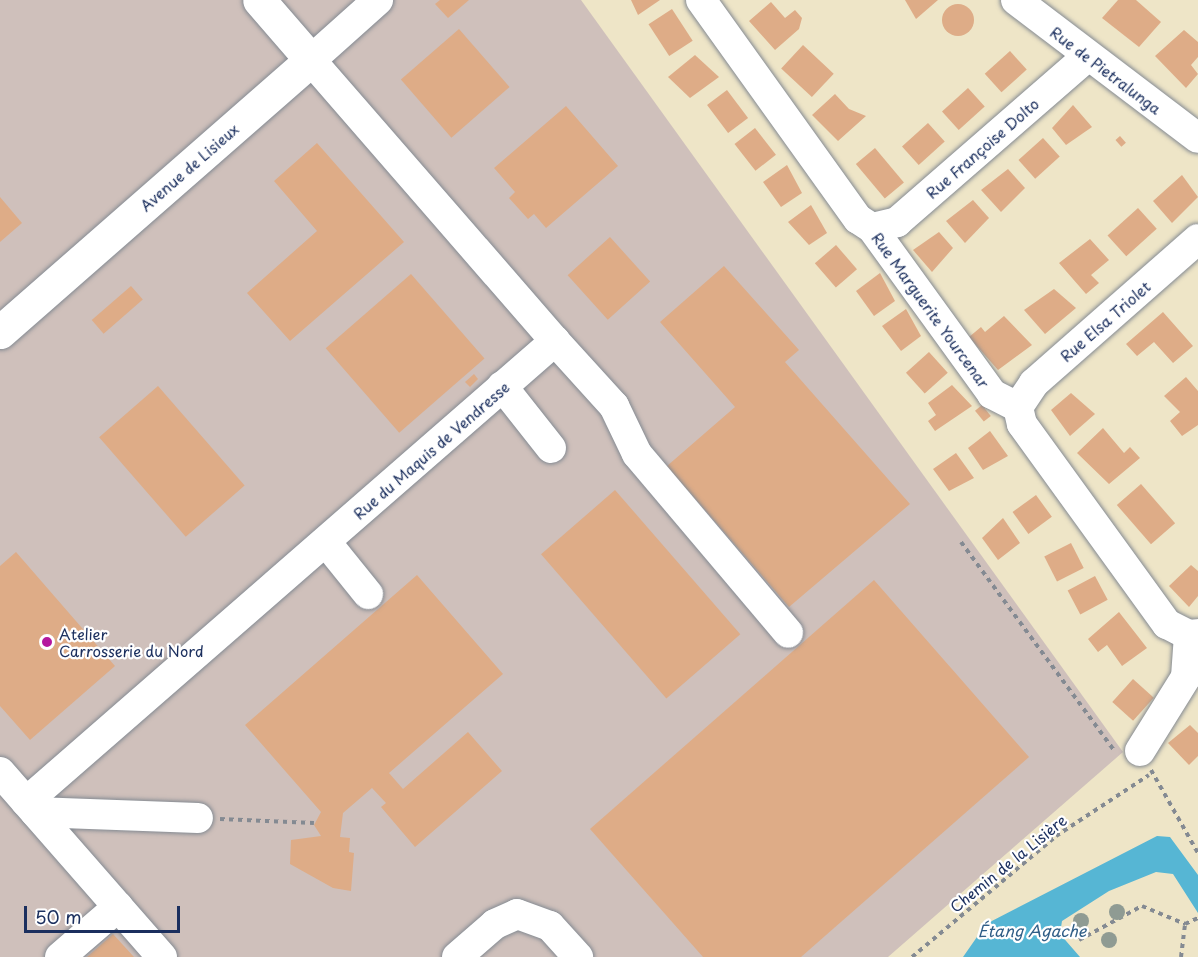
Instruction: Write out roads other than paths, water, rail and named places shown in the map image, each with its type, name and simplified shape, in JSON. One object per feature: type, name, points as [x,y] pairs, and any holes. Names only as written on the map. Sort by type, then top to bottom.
[{"type":"main road","points":[[259,0],[311,60]]},
{"type":"main road","name":"Avenue de Lisieux","points":[[0,332],[311,60]]},
{"type":"street","name":"Avenue de Lisieux","points":[[311,60],[378,0]]},
{"type":"street","name":"Rue Marguerite Yourcenar","points":[[701,0],[858,219],[872,228],[992,394],[1018,407]]},
{"type":"street","name":"Rue de Pietralunga","points":[[1016,0],[1088,57],[1198,138]]},
{"type":"street","name":"Rue Françoise Dolto","points":[[872,228],[897,222],[1088,57]]},
{"type":"street","points":[[311,60],[614,406],[637,454],[788,633]]},
{"type":"street","name":"Rue Elsa Triolet","points":[[1018,407],[1034,383],[1198,239]]},
{"type":"street","name":"Rue du Maquis de Vendresse","points":[[30,807],[555,341]]},
{"type":"street","points":[[502,387],[551,448]]},
{"type":"street","points":[[1018,407],[1022,424],[1167,624],[1194,634],[1186,677],[1146,762]]},
{"type":"street","points":[[326,542],[368,594]]},
{"type":"street","points":[[0,772],[162,957]]},
{"type":"street","points":[[30,807],[198,818]]},
{"type":"street","points":[[60,957],[118,907]]},
{"type":"street","points":[[458,957],[495,924],[517,914],[550,926],[578,957]]},
{"type":"water","name":"Étang Agache","points":[[1157,836],[1170,837],[1198,875],[1198,913],[1173,874],[1156,872],[1109,891],[1062,921],[1060,934],[1080,957],[963,957],[986,924]]},
{"type":"place","name":"Atelier Carrosserie du Nord","points":[[47,642]]}]
